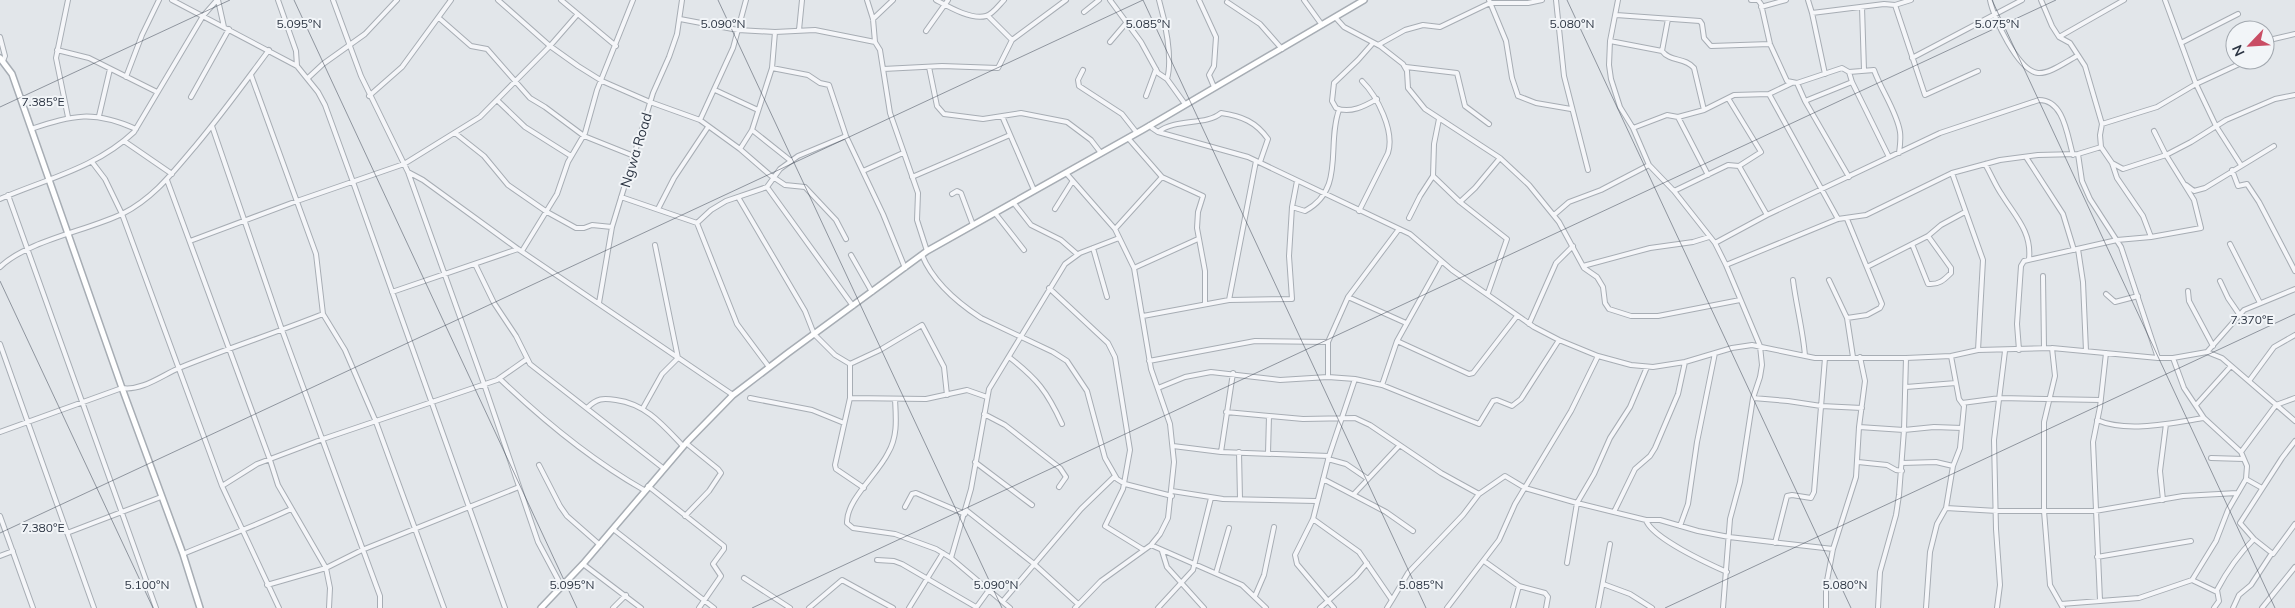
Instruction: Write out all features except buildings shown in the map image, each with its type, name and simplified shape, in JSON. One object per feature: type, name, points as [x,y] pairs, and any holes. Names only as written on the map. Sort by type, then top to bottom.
[{"type":"street","points":[[68,0],[57,50],[60,81],[68,117]]},
{"type":"street","points":[[126,77],[142,35],[159,0]]},
{"type":"street","points":[[172,0],[297,66],[308,78],[325,105],[505,608]]},
{"type":"street","points":[[0,199],[77,170],[124,141],[136,129],[203,16],[217,0]]},
{"type":"street","points":[[217,0],[224,26]]},
{"type":"street","points":[[278,0],[296,51],[297,66]]},
{"type":"street","points":[[333,0],[369,96],[408,172],[538,542],[562,587]]},
{"type":"street","points":[[390,0],[392,5]]},
{"type":"street","points":[[308,78],[365,34],[396,0]]},
{"type":"street","points":[[369,96],[402,67],[439,18],[450,0]]},
{"type":"street","points":[[498,0],[550,46],[568,60],[602,81],[650,102],[700,120],[740,148],[785,185],[802,186],[810,191],[836,220],[846,239]]},
{"type":"street","points":[[561,0],[616,46]]},
{"type":"street","points":[[392,292],[520,250],[560,190],[571,156],[584,136],[602,81],[633,0]]},
{"type":"street","name":"Ngwa Road","points":[[599,303],[612,226],[650,102],[669,57],[680,19],[682,0]]},
{"type":"street","points":[[700,120],[733,48],[746,0]]},
{"type":"street","points":[[799,30],[802,0]]},
{"type":"street","points":[[867,0],[873,19],[875,42],[880,50],[890,113],[918,194],[917,220],[927,251]]},
{"type":"street","points":[[873,19],[893,0]]},
{"type":"street","points":[[936,0],[972,16],[988,16],[1004,0]]},
{"type":"street","points":[[926,31],[948,0]]},
{"type":"street","points":[[883,69],[929,67],[998,68],[1012,40],[1066,0]]},
{"type":"street","points":[[1084,12],[1099,0]]},
{"type":"street","points":[[1110,0],[1141,42],[1156,69],[1167,79],[1185,104]]},
{"type":"street","points":[[1158,0],[1166,33],[1169,71],[1167,79]]},
{"type":"street","points":[[1199,0],[1216,38],[1214,66],[1209,75],[1214,87]]},
{"type":"street","points":[[1304,0],[1322,25]]},
{"type":"street","points":[[541,608],[600,545],[684,444],[733,395],[769,367],[927,251],[1128,138],[1364,0]]},
{"type":"street","points":[[1378,45],[1405,30],[1423,25],[1440,27],[1490,1],[1528,3],[1542,0]]},
{"type":"street","points":[[1556,0],[1561,53],[1571,109],[1588,170]]},
{"type":"street","points":[[1618,0],[1610,41],[1609,65],[1611,79],[1620,107],[1633,128],[1649,165],[1674,191],[1715,243],[1726,264],[1760,346],[1762,365],[1753,398],[1740,482],[1730,518],[1723,608]]},
{"type":"street","points":[[1751,0],[1760,2],[1770,44],[1785,79],[1792,83]]},
{"type":"street","points":[[1761,7],[1786,0]]},
{"type":"street","points":[[1808,0],[1825,74]]},
{"type":"street","points":[[1812,14],[1883,2],[1895,5],[1911,0]]},
{"type":"street","points":[[1990,0],[1993,14],[2016,55],[2035,72],[2046,71],[2078,56]]},
{"type":"street","points":[[1912,58],[2022,0]]},
{"type":"street","points":[[2041,0],[2059,37],[2070,43],[2087,69],[2102,124],[2100,135],[2101,147],[2112,163],[2117,178],[2139,209],[2151,237]]},
{"type":"street","points":[[2059,37],[2124,0]]},
{"type":"street","points":[[2165,0],[2196,84],[2216,126],[2241,165]]},
{"type":"street","points":[[1490,1],[1506,41],[1512,78],[1518,96],[1536,103],[1571,109]]},
{"type":"street","points":[[1227,2],[1260,24],[1282,49]]},
{"type":"street","points":[[1895,5],[1924,94],[1927,96],[1978,71]]},
{"type":"street","points":[[1862,7],[1864,70]]},
{"type":"street","points":[[2181,43],[2238,14]]},
{"type":"street","points":[[190,241],[296,201],[404,164],[480,117],[550,46],[577,15]]},
{"type":"street","points":[[988,16],[1012,40]]},
{"type":"street","points":[[1616,16],[1700,21],[1704,38],[1711,46],[1770,44]]},
{"type":"street","points":[[1335,17],[1344,27],[1378,45],[1406,67],[1457,73],[1465,106],[1489,124]]},
{"type":"street","points":[[439,18],[471,46],[487,49],[530,98],[584,136],[634,156]]},
{"type":"street","points":[[680,19],[738,30],[774,32],[815,30],[875,42]]},
{"type":"street","points":[[1662,51],[1668,19]]},
{"type":"street","points":[[1110,42],[1127,22]]},
{"type":"street","points":[[191,97],[229,29]]},
{"type":"street","points":[[740,148],[752,130],[772,68],[774,32]]},
{"type":"street","points":[[2275,39],[2295,34]]},
{"type":"street","points":[[0,37],[5,56],[1,59],[12,74],[122,388],[183,554],[198,608]]},
{"type":"street","points":[[1610,41],[1662,51],[1667,57],[1687,61],[1694,68],[1704,110]]},
{"type":"street","points":[[1339,110],[1332,101],[1333,85],[1373,43]]},
{"type":"street","points":[[57,50],[89,58],[157,92]]},
{"type":"street","points":[[0,267],[13,256],[27,249],[122,214],[147,198],[167,180],[212,126],[269,50]]},
{"type":"street","points":[[0,70],[8,67]]},
{"type":"street","points":[[929,67],[937,106],[944,114],[983,119],[1021,113],[1067,122],[1092,140],[1101,152]]},
{"type":"street","points":[[1406,67],[1408,88],[1425,109],[1500,158],[1529,185],[1554,215],[1583,266],[1596,277],[1603,287],[1607,306],[1620,314],[1658,316],[1740,300]]},
{"type":"street","points":[[772,68],[808,74],[820,82],[829,85],[846,136],[905,268]]},
{"type":"street","points":[[1633,128],[1667,115],[1678,117],[1704,110],[1728,98],[1744,94],[1769,94],[1792,83],[1842,68],[1850,72],[1874,70],[1898,122],[1901,134],[1899,152]]},
{"type":"street","points":[[99,116],[110,69]]},
{"type":"street","points":[[1146,96],[1156,69]]},
{"type":"street","points":[[1083,70],[1078,80],[1079,86],[1122,114],[1137,132]]},
{"type":"street","points":[[2102,124],[2157,107],[2196,84],[2226,70]]},
{"type":"street","points":[[1850,72],[1852,82],[1890,157]]},
{"type":"street","points":[[251,75],[318,260],[323,314],[345,350],[376,422],[444,608]]},
{"type":"street","points":[[1359,211],[1390,147],[1383,114],[1377,99],[1362,81]]},
{"type":"street","points":[[1804,101],[1852,82]]},
{"type":"street","points":[[1797,83],[1804,101],[1849,177]]},
{"type":"street","points":[[715,90],[758,110]]},
{"type":"street","points":[[1769,94],[1838,219]]},
{"type":"street","points":[[2112,163],[2122,168],[2166,155],[2216,126],[2275,99],[2294,95],[2295,101]]},
{"type":"street","points":[[1674,191],[1728,166],[1739,166],[1761,152],[1728,98]]},
{"type":"street","points":[[1339,110],[1359,109],[1377,99]]},
{"type":"street","points":[[497,100],[525,127],[571,156]]},
{"type":"street","points":[[1715,243],[1767,215],[1940,133],[2041,100],[2054,105],[2061,114],[2076,154],[2084,187],[2117,240],[2158,358]]},
{"type":"street","points":[[1292,207],[1305,210],[1326,194],[1334,167],[1333,130],[1339,110]]},
{"type":"street","points":[[1158,132],[1167,126],[1215,118],[1221,113],[1241,117],[1254,123],[1268,139],[1258,161],[1229,300]]},
{"type":"street","points":[[31,129],[68,117],[99,116],[136,129]]},
{"type":"street","points":[[1002,116],[1034,190]]},
{"type":"street","points":[[1678,117],[1708,175]]},
{"type":"street","points":[[1410,218],[1433,176],[1434,144],[1439,119]]},
{"type":"street","points":[[1150,125],[1158,132],[1258,161],[1399,229],[1419,240],[1441,262],[1488,293],[1528,324],[1558,340],[1598,356],[1647,367],[1685,362],[1732,348],[1760,346],[1805,356],[1825,358],[1951,356],[1978,350],[2005,351],[2044,348],[2158,358],[2173,358],[2207,352],[2222,358],[2295,421]]},
{"type":"street","points":[[212,126],[282,330],[380,596],[380,608]]},
{"type":"street","points":[[658,209],[674,178],[708,127]]},
{"type":"street","points":[[752,130],[791,161]]},
{"type":"street","points":[[2019,350],[2017,324],[2022,262],[2029,258],[2117,240],[2151,237],[2201,228],[2197,208],[2154,131]]},
{"type":"street","points":[[455,133],[484,156],[508,185],[547,212],[576,228],[592,225],[612,226]]},
{"type":"street","points":[[912,177],[1010,135]]},
{"type":"street","points":[[697,223],[719,205],[767,187],[774,177],[791,161],[846,136]]},
{"type":"street","points":[[1128,138],[1162,177],[1204,196],[1197,219],[1198,239],[1205,271],[1205,304]]},
{"type":"street","points":[[124,141],[172,174]]},
{"type":"street","points":[[2186,186],[2194,192],[2205,188],[2274,146]]},
{"type":"street","points":[[1726,264],[1838,219],[1866,215],[1952,173],[1985,164],[2026,157],[2076,154],[2101,147]]},
{"type":"street","points":[[863,171],[903,153]]},
{"type":"street","points":[[2026,157],[2063,214],[2076,249],[2082,282],[2086,351]]},
{"type":"street","points":[[1460,202],[1475,188],[1500,158]]},
{"type":"street","points":[[92,162],[105,179],[122,214],[222,486],[240,530],[278,608]]},
{"type":"street","points":[[1985,164],[2002,195],[2024,228],[2028,239],[2029,258]]},
{"type":"street","points":[[1554,215],[1569,202],[1601,190],[1649,165]]},
{"type":"street","points":[[1739,166],[1767,215]]},
{"type":"street","points":[[2232,170],[2238,186],[2247,184],[2259,202],[2295,271]]},
{"type":"street","points":[[408,172],[423,180],[520,250],[733,395]]},
{"type":"street","points":[[905,507],[912,494],[916,494],[966,512],[1033,563],[1076,606],[1101,581],[1151,545],[1160,534],[1168,518],[1172,496],[1174,446],[1170,424],[1150,360],[1134,268],[1115,229],[1066,173]]},
{"type":"street","points":[[1952,173],[1983,260],[1978,350]]},
{"type":"street","points":[[1433,176],[1460,202],[1507,239],[1488,293]]},
{"type":"street","points":[[1115,229],[1162,177]]},
{"type":"street","points":[[167,180],[270,460],[274,477],[326,568],[330,588],[329,608]]},
{"type":"street","points":[[1143,316],[1229,300],[1292,299],[1289,266],[1292,207],[1297,181]]},
{"type":"street","points":[[1055,209],[1072,182]]},
{"type":"street","points":[[767,187],[853,306]]},
{"type":"street","points":[[952,194],[957,191],[960,192],[973,225]]},
{"type":"street","points":[[8,195],[156,608]]},
{"type":"street","points":[[621,197],[697,223],[737,324],[769,367]]},
{"type":"street","points":[[738,197],[805,311],[814,334],[835,355],[850,364]]},
{"type":"street","points":[[1012,202],[1031,225],[1062,240],[1077,254]]},
{"type":"street","points":[[1867,267],[1928,236],[1941,225],[1965,212]]},
{"type":"street","points":[[995,213],[1024,250]]},
{"type":"street","points":[[1847,219],[1882,304],[1880,308],[1867,315],[1847,318]]},
{"type":"street","points":[[1328,377],[1328,342],[1348,297],[1399,229]]},
{"type":"street","points":[[1912,244],[1928,284],[1935,285],[1943,281],[1952,273],[1951,268],[1928,236]]},
{"type":"street","points":[[1583,266],[1650,248],[1692,242],[1709,237]]},
{"type":"street","points":[[951,558],[966,512],[987,398],[995,378],[1022,338],[1059,271],[1077,254],[1118,238]]},
{"type":"street","points":[[1134,268],[1198,239]]},
{"type":"street","points":[[2230,244],[2260,303]]},
{"type":"street","points":[[655,245],[678,358]]},
{"type":"street","points":[[1528,324],[1556,263],[1573,246]]},
{"type":"street","points":[[1093,248],[1107,297]]},
{"type":"street","points":[[851,255],[872,292]]},
{"type":"street","points":[[922,255],[936,277],[958,302],[981,318],[1053,352],[1067,361],[1087,391],[1105,458],[1115,476],[1125,484],[1172,496]]},
{"type":"street","points":[[1382,384],[1397,341],[1441,262]]},
{"type":"street","points":[[475,264],[494,303],[516,336],[527,359],[663,468]]},
{"type":"street","points":[[2043,276],[2044,348]]},
{"type":"street","points":[[1793,280],[1805,356]]},
{"type":"street","points":[[1829,280],[1847,318],[1853,357]]},
{"type":"street","points":[[2220,281],[2228,298],[2240,314]]},
{"type":"street","points":[[1049,288],[1112,348],[1129,437],[1129,464],[1125,484],[1105,526],[1144,550]]},
{"type":"street","points":[[2207,352],[2240,314],[2260,303],[2295,289]]},
{"type":"street","points":[[2188,291],[2190,301],[2213,346]]},
{"type":"street","points":[[2106,294],[2115,302],[2138,296]]},
{"type":"street","points":[[1348,297],[1406,323]]},
{"type":"street","points":[[0,432],[122,388],[131,389],[151,382],[178,368],[323,314]]},
{"type":"street","points":[[1397,341],[1469,374],[1473,373],[1517,316]]},
{"type":"street","points":[[850,364],[922,325],[944,367],[947,395]]},
{"type":"street","points":[[2249,381],[2274,347],[2295,335]]},
{"type":"street","points":[[1158,388],[1199,374],[1221,372],[1280,380],[1328,377],[1355,379],[1382,384],[1479,424],[1493,401],[1498,400],[1512,406],[1521,399],[1558,340]]},
{"type":"street","points":[[1150,360],[1255,341],[1328,342]]},
{"type":"street","points":[[0,344],[94,608]]},
{"type":"street","points":[[2052,348],[2055,376],[2044,422],[2044,511],[2050,585],[2062,606],[2100,600],[2139,598],[2192,580],[2216,541],[2237,493],[2246,479],[2247,466],[2241,452],[2204,418],[2184,388],[2173,358]]},
{"type":"street","points":[[1997,608],[2000,585],[1996,529],[1994,440],[2005,351]]},
{"type":"street","points":[[1680,526],[1688,504],[1697,442],[1715,353]]},
{"type":"street","points":[[2100,600],[2093,442],[2101,400],[2106,353]]},
{"type":"street","points":[[1447,608],[1499,540],[1511,513],[1571,411],[1598,356]]},
{"type":"street","points":[[1926,608],[1928,572],[1933,538],[1937,524],[1946,508],[1953,466],[1960,448],[1962,428],[1962,403],[1959,399],[1951,356]]},
{"type":"street","points":[[1009,357],[1039,383],[1049,397],[1062,424]]},
{"type":"street","points":[[1826,608],[1826,586],[1833,549],[1850,498],[1858,462],[1859,427],[1865,381],[1860,357]]},
{"type":"street","points":[[642,408],[662,374],[678,358]]},
{"type":"street","points":[[1775,543],[1787,496],[1792,494],[1811,498],[1814,492],[1825,358]]},
{"type":"street","points":[[1878,608],[1880,572],[1896,515],[1902,471],[1906,358]]},
{"type":"street","points":[[222,486],[251,468],[323,439],[500,379],[527,359]]},
{"type":"street","points":[[1614,512],[1635,469],[1650,456],[1655,448],[1678,394],[1685,362]]},
{"type":"street","points":[[850,364],[850,398],[835,467],[864,488]]},
{"type":"street","points":[[2196,405],[2231,366]]},
{"type":"street","points":[[1567,564],[1577,503],[1594,474],[1610,438],[1630,406],[1647,367]]},
{"type":"street","points":[[1221,452],[1226,412],[1234,373]]},
{"type":"street","points":[[500,379],[570,440],[618,475],[644,490]]},
{"type":"street","points":[[1334,608],[1295,559],[1295,555],[1313,519],[1322,479],[1355,379]]},
{"type":"street","points":[[1906,388],[1956,383]]},
{"type":"street","points":[[850,398],[926,399],[966,390],[987,398]]},
{"type":"street","points":[[588,408],[594,401],[602,398],[625,401],[642,408],[684,444],[718,469],[720,473],[709,491],[685,516]]},
{"type":"street","points":[[750,398],[812,410],[844,422]]},
{"type":"street","points":[[1753,398],[1788,400],[1821,406],[1862,408]]},
{"type":"street","points":[[1962,403],[2000,398],[2101,400]]},
{"type":"street","points":[[2241,452],[2276,405],[2295,398]]},
{"type":"street","points":[[895,399],[896,427],[894,440],[888,453],[852,503],[848,512],[848,526],[886,534],[895,534],[944,553],[1010,608]]},
{"type":"street","points":[[1226,412],[1303,418],[1344,416],[1363,420],[1399,446],[1479,494]]},
{"type":"street","points":[[984,414],[1005,426],[1060,468],[1066,477],[1059,487]]},
{"type":"street","points":[[1268,454],[1269,416]]},
{"type":"street","points":[[2096,420],[2116,426],[2166,424],[2204,418]]},
{"type":"street","points":[[2163,500],[2160,471],[2166,424]]},
{"type":"street","points":[[1859,427],[1904,430],[1934,427],[1962,428]]},
{"type":"street","points":[[2272,553],[2254,539],[2240,522],[2295,441]]},
{"type":"street","points":[[1174,446],[1221,452],[1329,457],[1346,464],[1368,480]]},
{"type":"street","points":[[1354,494],[1399,446]]},
{"type":"street","points":[[1240,452],[1240,499]]},
{"type":"street","points":[[2211,458],[2244,459]]},
{"type":"street","points":[[975,462],[1032,505]]},
{"type":"street","points":[[1858,462],[1887,465],[1902,471]]},
{"type":"street","points":[[1902,463],[1940,462],[1953,466]]},
{"type":"street","points":[[539,465],[567,516],[600,545]]},
{"type":"street","points":[[1003,601],[1033,563],[1081,509],[1115,476]]},
{"type":"street","points":[[1387,608],[1408,573],[1463,515],[1479,494],[1505,476],[1525,488],[1646,520],[1660,520],[1729,537],[1833,549]]},
{"type":"street","points":[[1322,479],[1386,512],[1413,531]]},
{"type":"street","points":[[2246,479],[2262,488]]},
{"type":"street","points":[[648,485],[724,546],[724,549],[712,564],[721,576],[699,608]]},
{"type":"street","points":[[268,585],[326,568],[362,550],[416,530],[519,487]]},
{"type":"street","points":[[1172,491],[1211,498],[1316,501]]},
{"type":"street","points":[[1946,508],[1997,511],[2095,511],[2204,494],[2237,493]]},
{"type":"street","points":[[68,533],[161,497]]},
{"type":"street","points":[[1158,608],[1182,583],[1195,565],[1211,498]]},
{"type":"street","points":[[183,554],[240,530],[258,525],[291,509]]},
{"type":"street","points":[[0,516],[33,608]]},
{"type":"street","points":[[1313,519],[1355,547],[1392,600]]},
{"type":"street","points":[[1646,520],[1651,528],[1680,549],[1727,572]]},
{"type":"street","points":[[2233,608],[2239,595],[2250,585],[2295,524]]},
{"type":"street","points":[[1255,596],[1264,575],[1274,527]]},
{"type":"street","points":[[1216,573],[1229,528]]},
{"type":"street","points":[[613,530],[714,608]]},
{"type":"street","points":[[2217,592],[2225,575],[2254,539]]},
{"type":"street","points":[[2097,557],[2191,541]]},
{"type":"street","points":[[1598,608],[1610,544]]},
{"type":"street","points":[[1151,545],[1242,585],[1266,608]]},
{"type":"street","points":[[0,556],[13,551]]},
{"type":"street","points":[[1162,551],[1164,563],[1204,608]]},
{"type":"street","points":[[909,608],[944,553]]},
{"type":"street","points":[[877,560],[894,561],[929,578],[976,608],[989,590]]},
{"type":"street","points":[[1484,561],[1519,586],[1545,593],[1548,597],[1546,608]]},
{"type":"street","points":[[1320,608],[1356,576],[1367,563]]},
{"type":"street","points":[[583,564],[641,608]]},
{"type":"street","points":[[2262,608],[2295,567]]},
{"type":"street","points":[[744,578],[790,608]]},
{"type":"street","points":[[809,608],[842,580],[893,608]]},
{"type":"street","points":[[2192,580],[2217,592],[2220,599],[2214,608]]},
{"type":"street","points":[[1603,584],[1614,586],[1652,608]]},
{"type":"street","points":[[1513,608],[1519,586]]},
{"type":"street","points":[[613,608],[626,595]]}]
